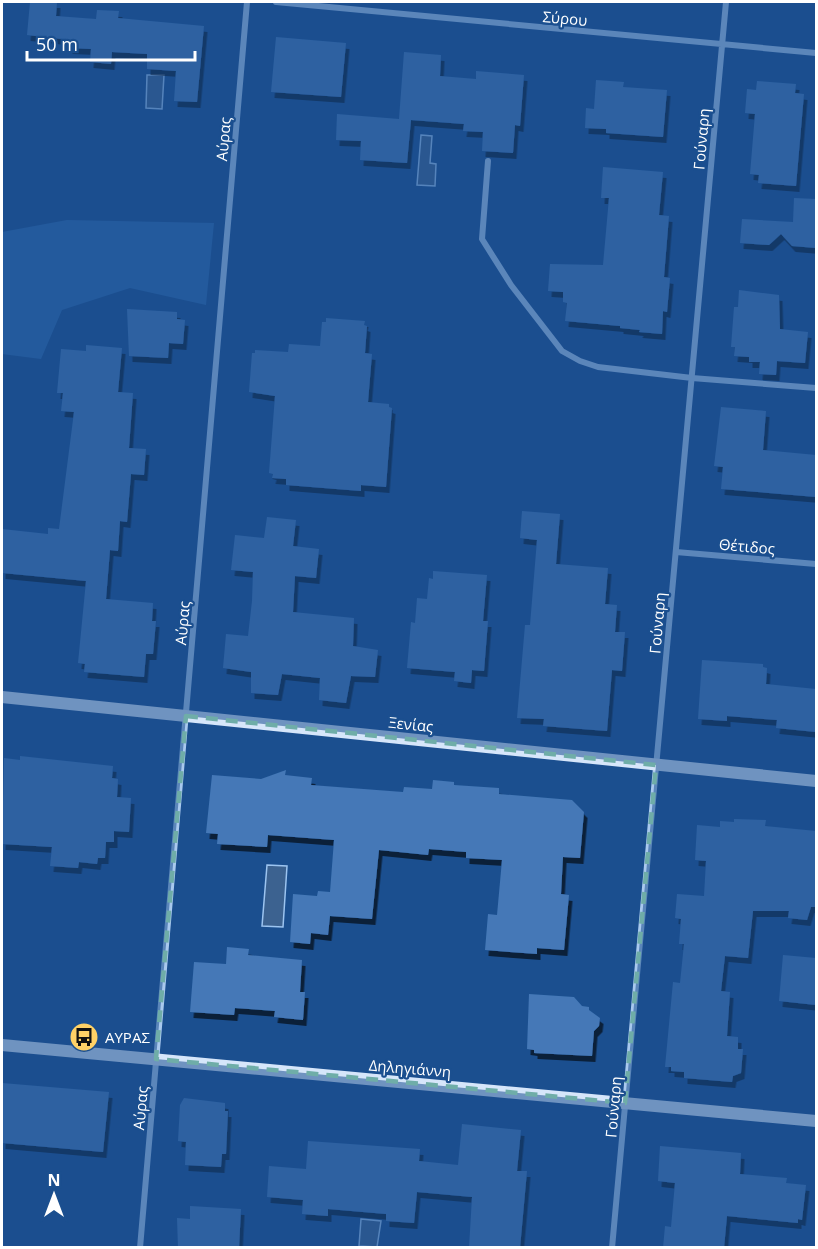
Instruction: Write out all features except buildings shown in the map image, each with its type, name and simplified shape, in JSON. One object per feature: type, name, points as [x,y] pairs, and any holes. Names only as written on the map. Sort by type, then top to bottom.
[{"type":"street","name":"Αύρας","points":[[140,1248],[247,2]]},
{"type":"street","name":"Σύρου","points":[[276,2],[816,52]]},
{"type":"street","name":"Γούναρη","points":[[612,1248],[726,2]]},
{"type":"street","points":[[488,161],[482,239],[511,285],[562,351],[580,361],[598,367],[692,378],[816,388]]},
{"type":"street","name":"Θέτιδος","points":[[676,552],[816,564]]},
{"type":"street","name":"Ξενίας","points":[[2,697],[816,781]]},
{"type":"street","name":"Δηληγιάννη","points":[[2,1045],[816,1120]]},
{"type":"highlighted area","points":[[186,716],[656,765],[625,1103],[156,1059]]},
{"type":"shaded area","points":[[147,75],[164,75],[162,109],[146,108]]},
{"type":"shaded area","points":[[421,135],[432,136],[430,163],[436,164],[435,186],[417,185]]},
{"type":"shaded area","points":[[67,220],[214,223],[206,305],[130,288],[62,310],[41,359],[2,354],[2,232]]},
{"type":"shaded area","points":[[267,865],[287,866],[283,927],[262,926]]},
{"type":"shaded area","points":[[361,1219],[381,1221],[377,1247],[359,1246]]},
{"type":"place","name":"ΑΥΡΑΣ","points":[[84,1037]]}]
